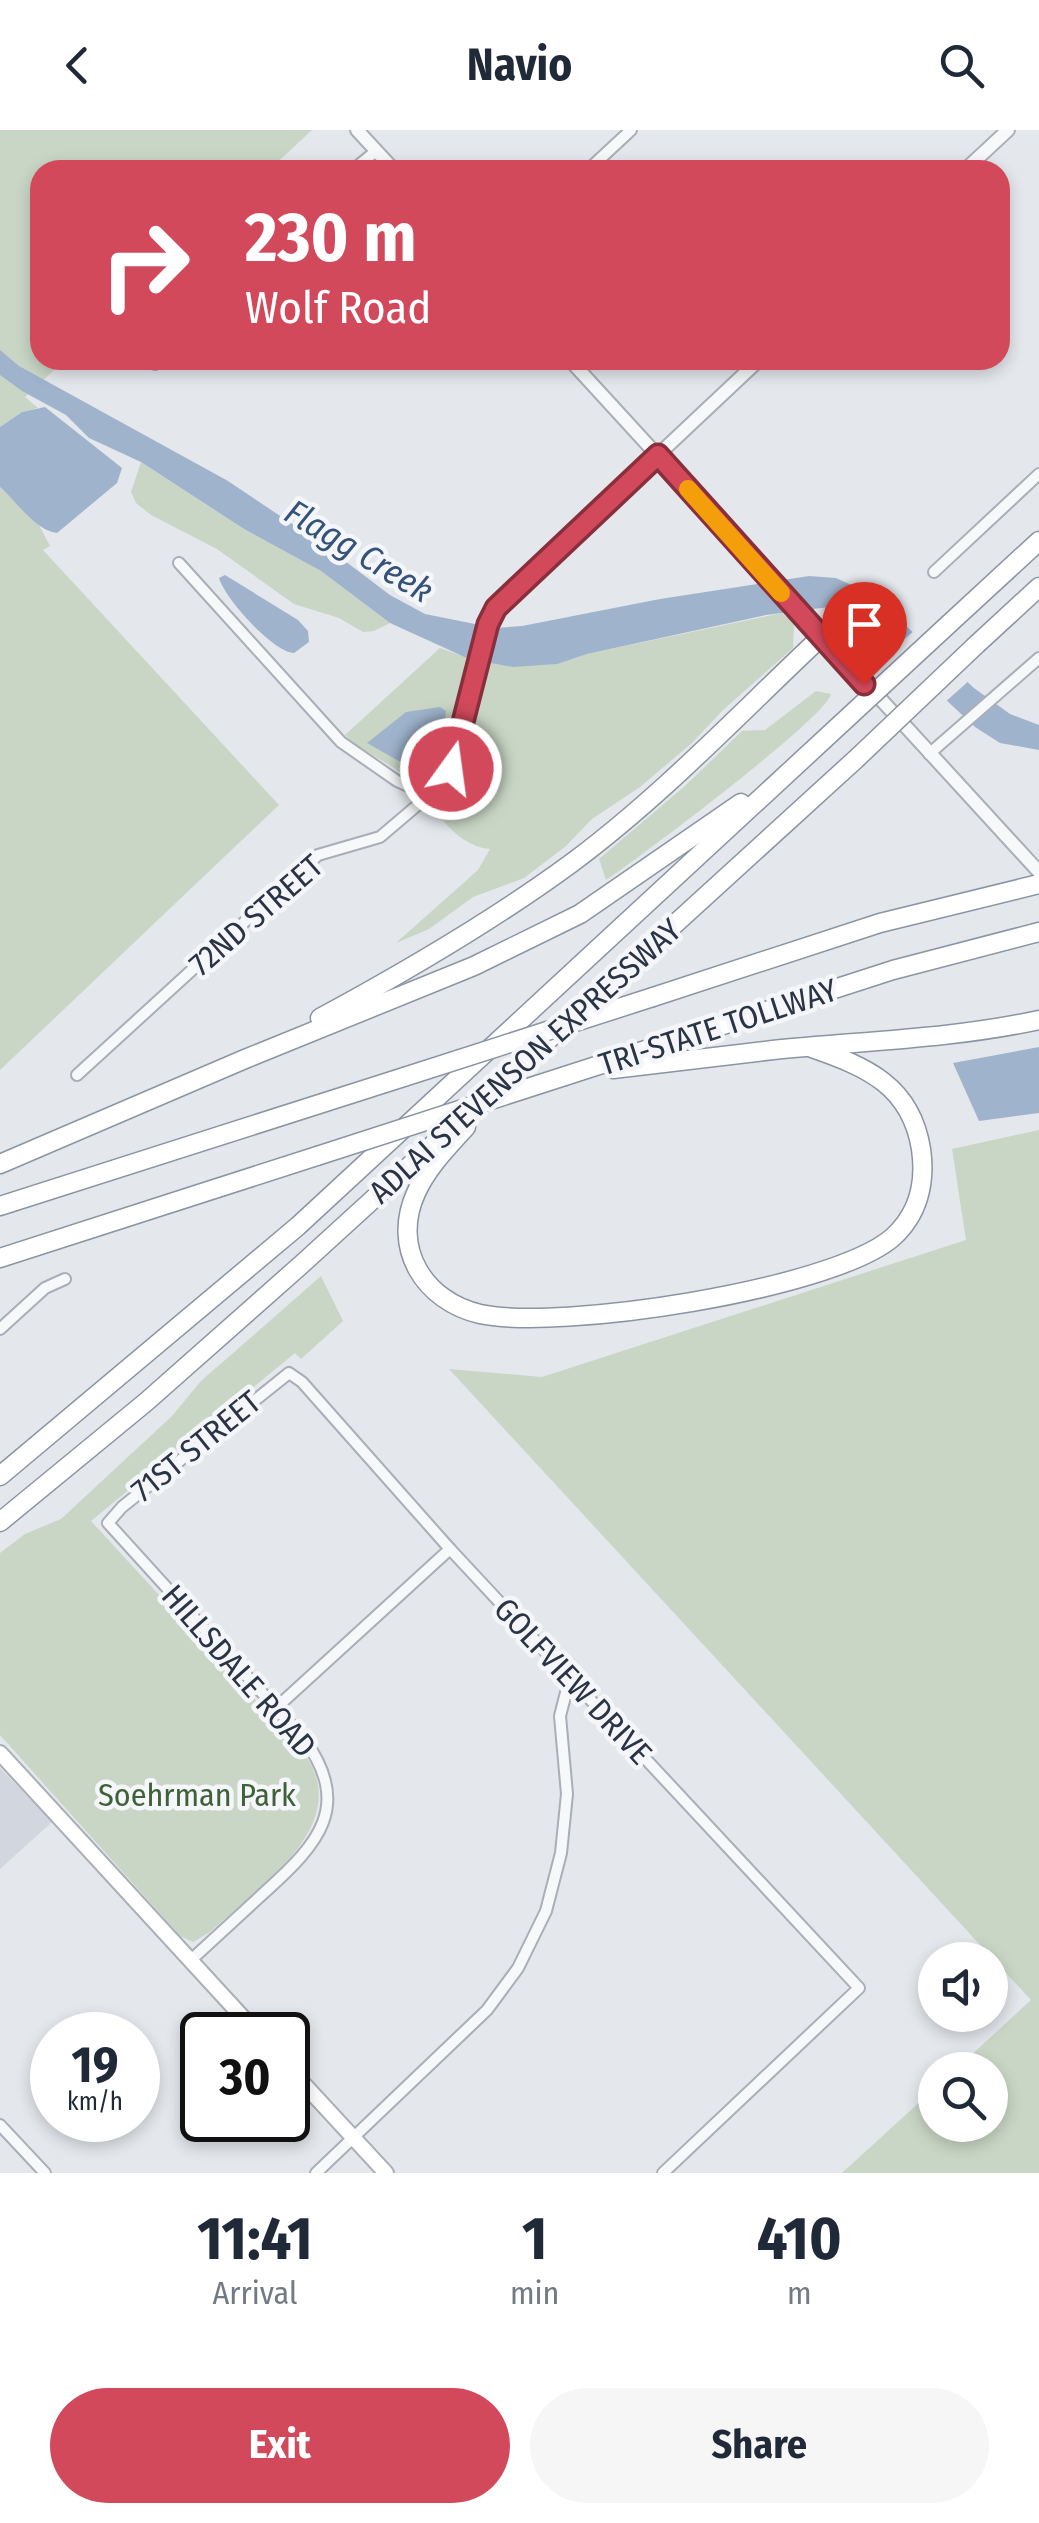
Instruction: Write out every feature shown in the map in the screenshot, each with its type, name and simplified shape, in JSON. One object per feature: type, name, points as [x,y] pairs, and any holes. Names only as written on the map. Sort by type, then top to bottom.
[{"type":"highway","name":"ADLAI STEVENSON EXPRESSWAY","points":[[0,1476],[298,1226],[1039,541]]},
{"type":"highway","name":"ADLAI STEVENSON EXPRESSWAY","points":[[0,1522],[160,1389],[1039,589]]},
{"type":"highway","points":[[245,1059],[457,940],[573,862],[671,781],[821,636]]},
{"type":"highway","points":[[0,1164],[474,966],[580,914],[653,867],[806,756]]},
{"type":"highway","name":"TRI-STATE TOLLWAY","points":[[0,1206],[880,923],[1033,885]]},
{"type":"highway","name":"TRI-STATE TOLLWAY","points":[[0,1258],[745,1016],[894,970],[1039,932]]},
{"type":"highway","points":[[573,1074],[989,1031],[1039,1020]]},
{"type":"highway","points":[[528,1058],[436,1160],[415,1194],[407,1224],[412,1259],[428,1287],[442,1299],[483,1314],[545,1317],[710,1299],[838,1265],[890,1239],[913,1213],[921,1192],[923,1165],[916,1124],[896,1092],[861,1064],[812,1048]]},
{"type":"main road","points":[[0,1753],[238,2012]]},
{"type":"main road","points":[[310,2090],[386,2173]]},
{"type":"street","points":[[357,130],[385,160]]},
{"type":"street","points":[[599,160],[631,130]]},
{"type":"street","points":[[976,160],[1008,130]]},
{"type":"street","points":[[365,160],[376,151]]},
{"type":"street","points":[[579,370],[1039,872]]},
{"type":"street","name":"72ND STREET","points":[[77,1074],[318,855],[380,837],[430,796],[451,769],[488,624],[496,608],[749,370]]},
{"type":"street","points":[[934,572],[1039,474]]},
{"type":"street","points":[[179,563],[341,742],[397,781],[430,796]]},
{"type":"street","points":[[929,754],[1039,658]]},
{"type":"street","points":[[0,1329],[45,1288],[65,1279]]},
{"type":"street","name":"71ST STREET","points":[[108,1523],[122,1507],[289,1373]]},
{"type":"street","name":"GOLFVIEW DRIVE","points":[[289,1373],[302,1382],[450,1549],[858,1988],[663,2173]]},
{"type":"street","name":"HILLSDALE ROAD","points":[[108,1523],[304,1739],[324,1771],[327,1816],[317,1838],[304,1855],[191,1960]]},
{"type":"street","points":[[276,1708],[450,1549]]},
{"type":"street","points":[[316,2173],[486,2010],[518,1968],[546,1911],[561,1853],[566,1794],[560,1716],[570,1677]]},
{"type":"street","points":[[0,2125],[45,2173]]},
{"type":"shaded area","points":[[0,1768],[52,1822],[0,1869]]},
{"type":"green space","points":[[0,130],[312,130],[280,160],[30,160],[30,370],[54,370],[25,397],[38,408],[22,412],[0,427]]},
{"type":"green space","points":[[141,462],[244,529],[321,571],[390,623],[363,632],[339,618],[294,604],[217,549],[151,515],[136,503],[131,492]]},
{"type":"green space","points":[[0,487],[38,523],[50,546],[43,550],[279,805],[0,1070]]},
{"type":"green space","points":[[782,613],[794,624],[793,648],[692,743],[640,787],[592,819],[566,846],[524,878],[473,897],[429,929],[396,943],[478,870],[490,849],[454,832],[409,780],[345,735],[440,648],[495,663],[531,665]]},
{"type":"green space","points":[[816,691],[831,694],[799,730],[606,880],[599,859],[742,731],[765,730]]},
{"type":"green space","points":[[1039,1130],[1039,2173],[842,2173],[918,2104],[918,2142],[1008,2142],[1008,2052],[975,2052],[996,2032],[1008,2032],[1008,2021],[1031,2000],[1008,1975],[1008,1942],[978,1942],[449,1369],[542,1377],[966,1240],[952,1149]]},
{"type":"green space","name":"Soehrman Park","points":[[321,1276],[343,1321],[301,1359],[295,1353],[91,1521],[297,1745],[315,1774],[319,1797],[314,1820],[302,1842],[267,1882],[193,1942],[180,1936],[0,1735],[0,1553],[25,1534],[61,1519],[172,1416],[201,1381]]},
{"type":"water","points":[[0,350],[19,366],[228,481],[390,595],[425,614],[495,628],[522,626],[809,576],[836,578],[871,594],[974,688],[1010,714],[1039,725],[1039,750],[1000,743],[975,727],[859,618],[829,607],[766,615],[557,664],[513,667],[469,659],[390,623],[321,571],[244,529],[141,462],[89,438],[66,415],[0,375]]},
{"type":"water","points":[[45,407],[122,468],[117,483],[57,533],[34,521],[0,487],[0,427],[22,412]]},
{"type":"water","points":[[225,575],[298,620],[308,631],[309,642],[294,653],[274,644],[230,598],[219,578]]},
{"type":"water","points":[[440,707],[446,711],[442,734],[424,768],[411,768],[367,743],[406,712]]},
{"type":"water","points":[[1039,1047],[1039,1113],[979,1121],[953,1063]]},
{"type":"pier","points":[[916,629],[971,679],[943,704],[889,653]]},
{"type":"slow traffic","points":[[688,489],[781,593]]},
{"type":"route","points":[[451,769],[488,624],[496,608],[658,455],[864,684]]},
{"type":"water label","name":"Flagg Creek","points":[[359,551]]}]
